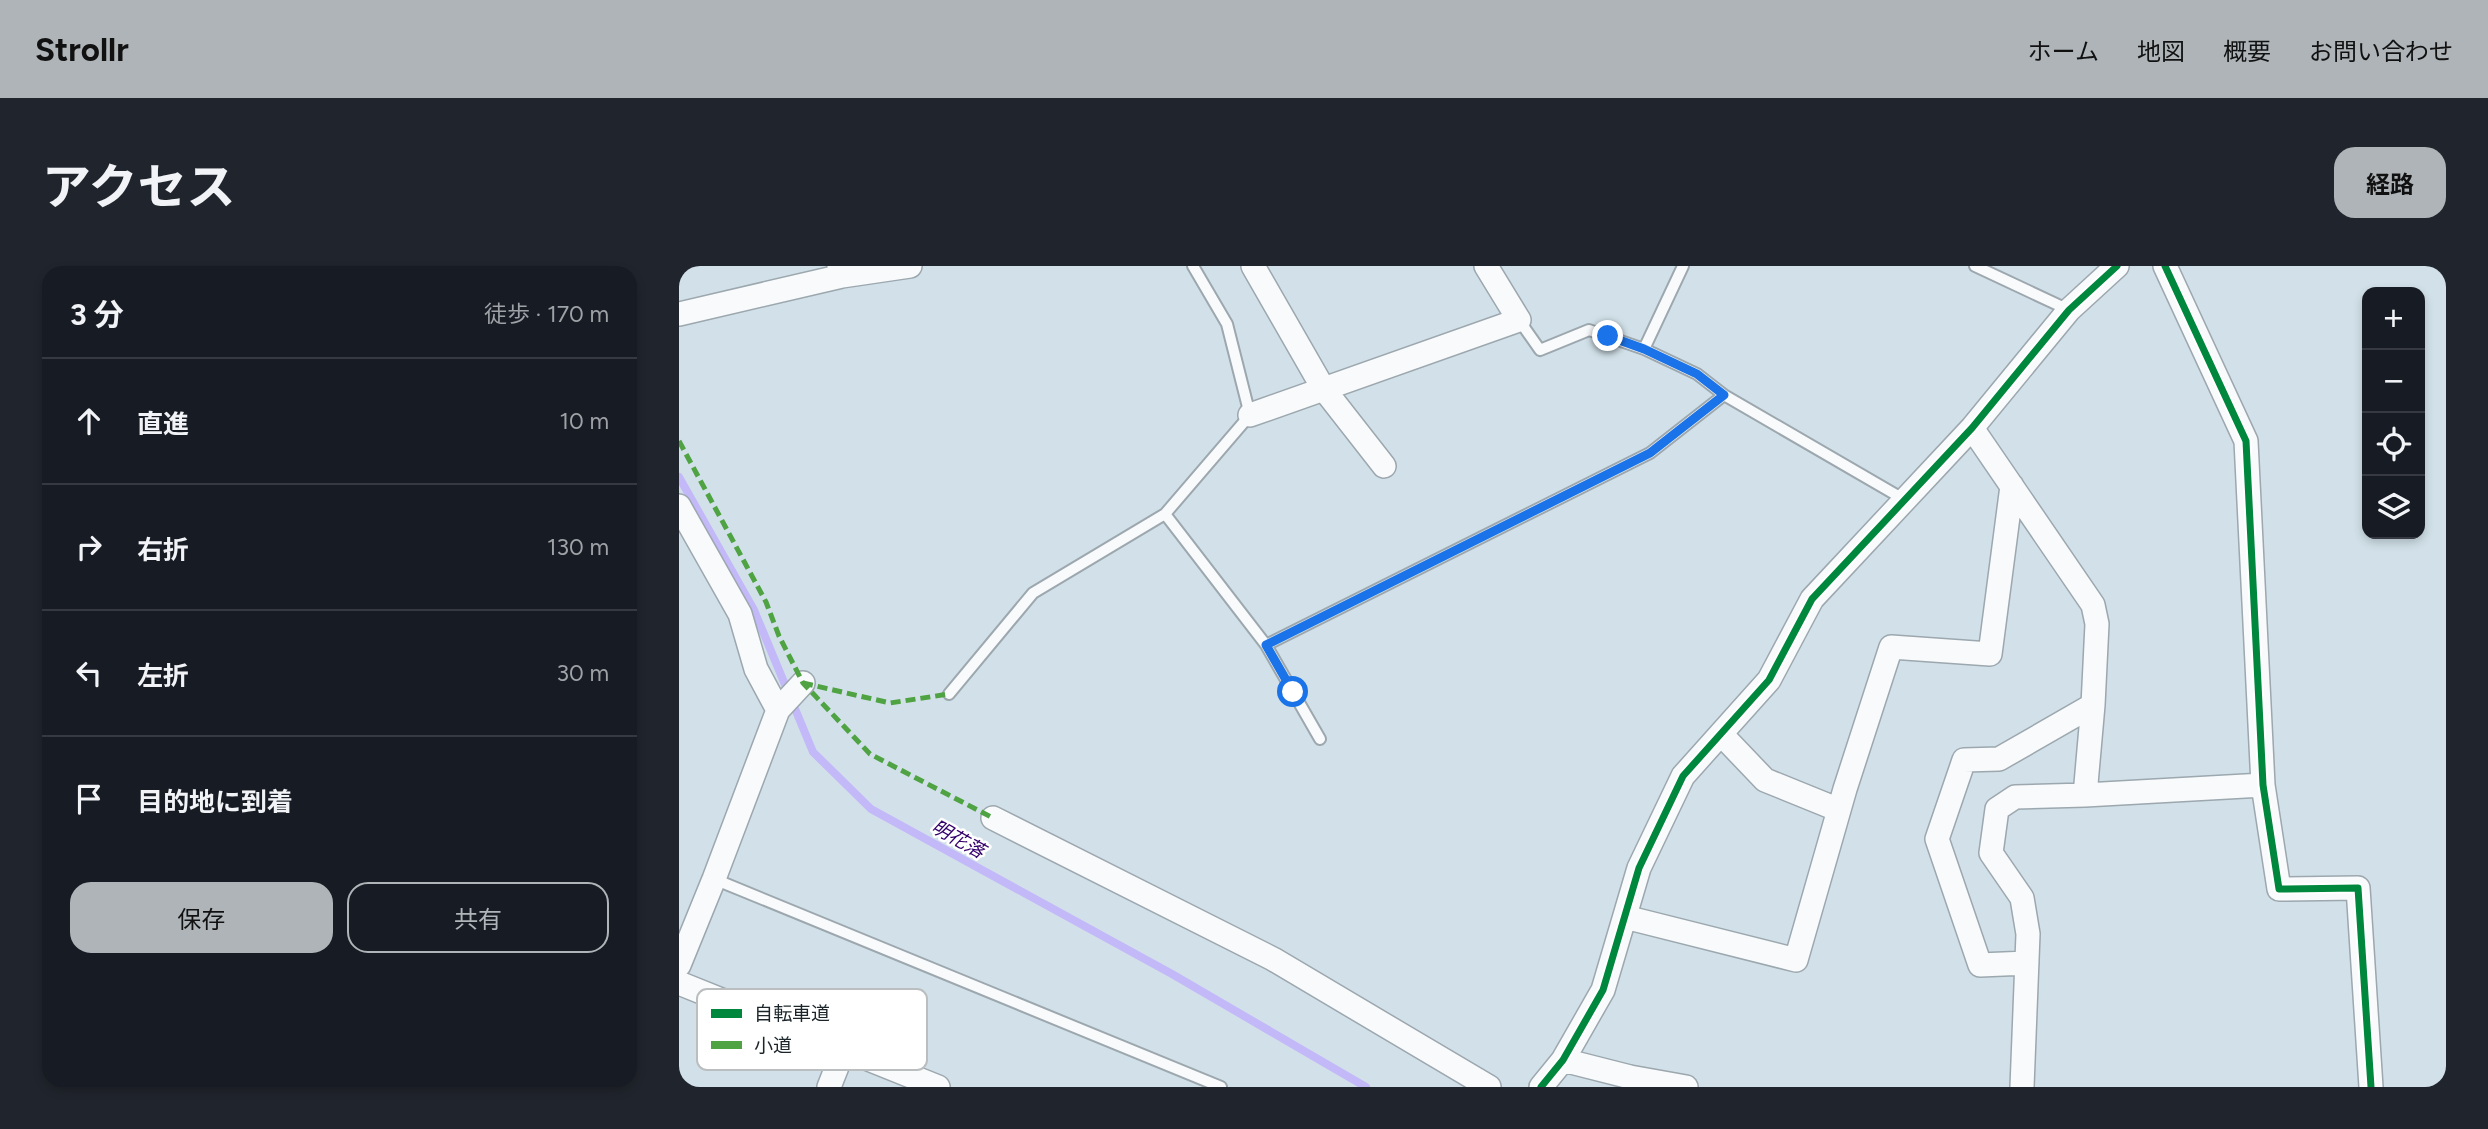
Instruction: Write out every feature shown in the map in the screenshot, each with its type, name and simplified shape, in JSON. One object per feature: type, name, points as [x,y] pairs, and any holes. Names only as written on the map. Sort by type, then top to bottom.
[{"type":"street","points":[[679,314],[840,271],[910,266]]},
{"type":"street","points":[[1253,266],[1323,388],[1384,466]]},
{"type":"street","points":[[1250,415],[1519,320],[1486,266]]},
{"type":"street","points":[[1541,1087],[1563,1060],[1603,990],[1639,868],[1683,776],[1769,680],[1812,599],[1972,428],[2069,310],[2117,266]]},
{"type":"street","points":[[2165,266],[2246,441],[2263,785],[2279,889],[2358,888],[2371,1087]]},
{"type":"street","points":[[1972,428],[2093,605],[2097,624],[2085,795]]},
{"type":"street","points":[[1625,917],[1795,960],[1891,647],[1990,654],[2012,486]]},
{"type":"street","points":[[679,506],[740,614],[756,669],[778,710]]},
{"type":"street","points":[[679,965],[778,710],[803,683]]},
{"type":"street","points":[[2027,963],[1980,965],[1937,839],[1964,760],[1999,759],[2093,705]]},
{"type":"street","points":[[1721,734],[1765,780],[1839,810]]},
{"type":"street","points":[[2022,1087],[2028,933],[2022,898],[1991,853],[1997,808],[2015,797],[2263,785]]},
{"type":"street","points":[[993,818],[1273,959],[1489,1087]]},
{"type":"street","points":[[679,983],[697,990]]},
{"type":"street","points":[[1563,1060],[1630,1077],[1686,1087]]},
{"type":"street","points":[[829,1087],[836,1070]]},
{"type":"street","points":[[896,1070],[938,1087]]},
{"type":"lane","points":[[949,694],[1033,593],[1165,514],[1250,415],[1227,324],[1193,266]]},
{"type":"lane","points":[[1644,349],[1683,266]]},
{"type":"lane","points":[[1975,266],[2069,310]]},
{"type":"lane","points":[[1519,320],[1541,350],[1589,330],[1644,349],[1697,374],[1724,395],[1905,500]]},
{"type":"lane","points":[[1266,645],[1650,453],[1724,395]]},
{"type":"lane","points":[[1165,514],[1266,645],[1320,739]]},
{"type":"lane","points":[[714,878],[1221,1087]]},
{"type":"waterway","name":"明花落","points":[[679,477],[754,610],[813,752],[871,809],[1172,974],[1366,1087]]},
{"type":"marked path","points":[[679,441],[766,602],[779,636],[803,683],[870,754],[993,818]]},
{"type":"marked path","points":[[803,683],[890,703],[949,694]]},
{"type":"cycle path","points":[[1541,1087],[1563,1060],[1603,990],[1639,868],[1683,776],[1769,680],[1812,599],[1972,428],[2069,310],[2117,266]]},
{"type":"cycle path","points":[[2165,266],[2246,441],[2263,785],[2279,889],[2358,888],[2371,1087]]},
{"type":"route","points":[[1293,692],[1266,645],[1650,453],[1724,395],[1697,374],[1644,349],[1608,336]]}]
